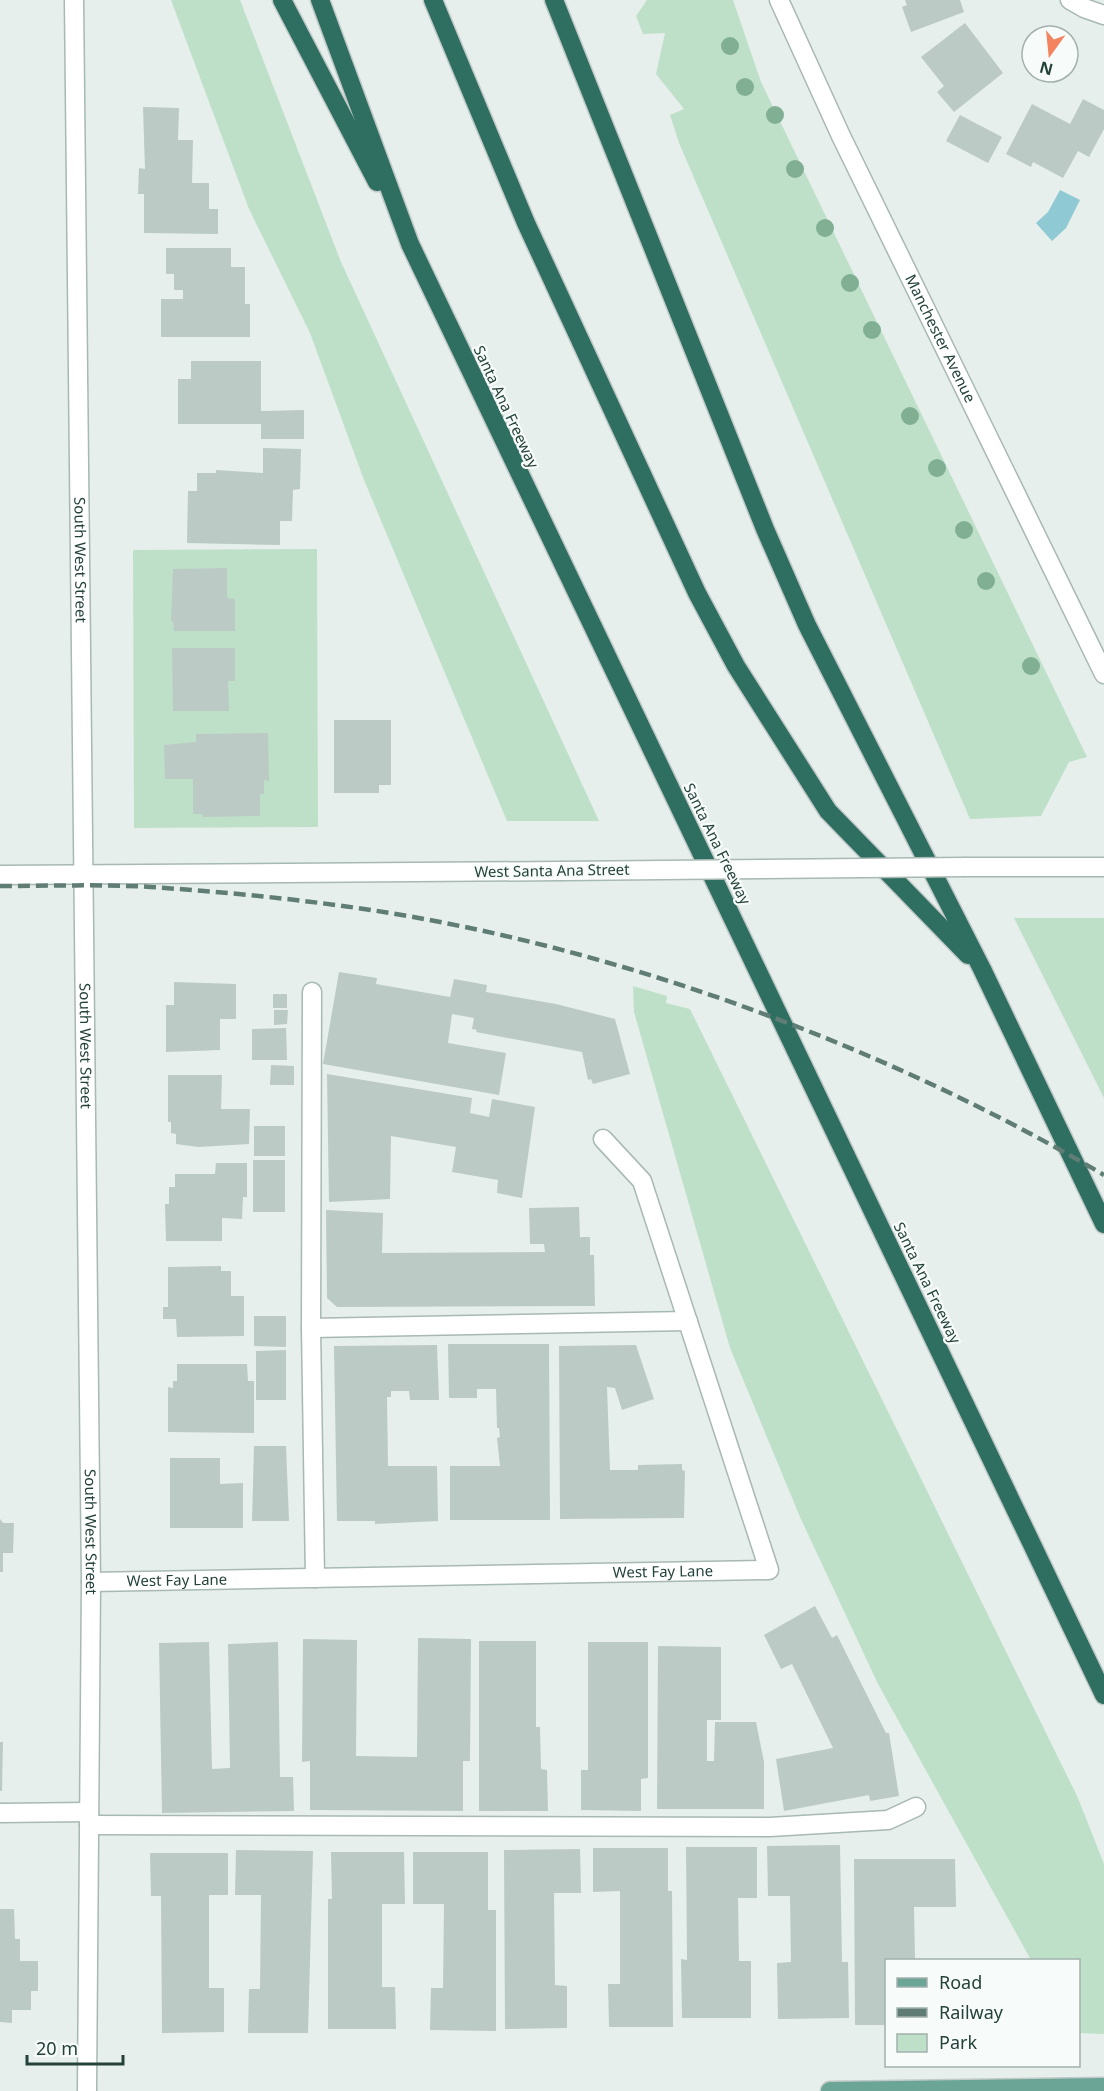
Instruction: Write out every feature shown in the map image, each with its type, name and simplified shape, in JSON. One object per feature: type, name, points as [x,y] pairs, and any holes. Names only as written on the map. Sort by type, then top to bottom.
[{"type":"highway","points":[[282,0],[410,244]]},
{"type":"highway","name":"Santa Ana Freeway","points":[[321,0],[410,244],[1104,1695]]},
{"type":"highway","points":[[432,0],[526,223],[697,593],[736,666],[828,811],[982,969]]},
{"type":"highway","points":[[554,0],[770,540],[807,625],[982,969],[1104,1224]]},
{"type":"main road","points":[[830,2091],[1092,2088]]},
{"type":"street","name":"South West Street","points":[[74,0],[90,1582],[87,2091]]},
{"type":"street","name":"Manchester Avenue","points":[[779,0],[841,136],[1104,674]]},
{"type":"street","points":[[1070,0],[1104,15]]},
{"type":"street","name":"West Santa Ana Street","points":[[0,875],[1104,867]]},
{"type":"street","points":[[312,992],[311,1328],[315,1578]]},
{"type":"street","name":"West Fay Lane","points":[[90,1582],[769,1570],[642,1181],[603,1139]]},
{"type":"street","points":[[311,1328],[688,1321]]},
{"type":"street","points":[[0,1813],[89,1819],[770,1827],[888,1820],[916,1807]]},
{"type":"green space","points":[[171,0],[240,0],[341,262],[599,821],[507,821],[364,480],[310,333],[249,209]]},
{"type":"green space","points":[[647,0],[733,0],[761,82],[1087,757],[1069,762],[1041,816],[970,819],[679,143],[670,115],[684,109],[656,74],[665,33],[643,34],[636,16]]},
{"type":"green space","points":[[317,549],[318,827],[134,828],[133,550]]},
{"type":"green space","points":[[1014,918],[1104,918],[1104,1098]]},
{"type":"green space","points":[[633,986],[667,996],[666,1003],[690,1009],[1078,1798],[1104,1864],[1104,2034],[1080,2033],[1080,1959],[1030,1959],[878,1684],[800,1517],[730,1348],[634,1012]]},
{"type":"water","points":[[1060,190],[1080,200],[1066,228],[1052,241],[1036,223],[1048,212]]},
{"type":"building","points":[[905,0],[960,0],[964,12],[911,32],[902,7],[907,5]]},
{"type":"building","points":[[965,23],[1003,73],[954,112],[937,92],[944,86],[921,57]]},
{"type":"building","points":[[1083,99],[1104,110],[1104,129],[1089,157],[1078,151],[1063,178],[1033,162],[1031,167],[1006,154],[1032,104],[1070,124]]},
{"type":"building","points":[[143,107],[179,108],[178,140],[193,140],[192,183],[209,183],[209,209],[218,209],[218,234],[144,233],[144,194],[138,194],[139,168],[145,169]]},
{"type":"building","points":[[960,115],[1002,137],[988,163],[946,141]]},
{"type":"building","points":[[166,248],[231,248],[231,267],[245,267],[245,304],[250,304],[250,337],[161,337],[161,299],[183,299],[183,290],[174,290],[174,274],[166,274]]},
{"type":"building","points":[[191,361],[261,361],[261,411],[304,410],[304,439],[261,439],[261,424],[178,424],[178,379],[191,379]]},
{"type":"building","points":[[263,448],[301,449],[300,489],[293,490],[292,521],[280,521],[280,545],[187,543],[188,491],[197,491],[197,473],[216,473],[216,470],[263,473]]},
{"type":"building","points":[[227,568],[227,598],[235,599],[235,631],[174,631],[171,621],[173,569]]},
{"type":"building","points":[[172,648],[235,648],[235,681],[228,681],[229,711],[173,711]]},
{"type":"building","points":[[334,720],[391,720],[391,785],[379,785],[379,793],[334,793]]},
{"type":"building","points":[[268,733],[269,781],[264,780],[264,794],[260,794],[260,816],[203,817],[202,814],[193,814],[193,779],[165,779],[164,745],[196,742],[196,734]]},
{"type":"building","points":[[339,972],[377,978],[376,984],[450,997],[454,979],[487,985],[486,992],[556,1004],[615,1019],[630,1074],[593,1084],[591,1079],[588,1080],[582,1052],[476,1032],[477,1030],[472,1029],[474,1018],[452,1014],[448,1043],[506,1053],[499,1095],[323,1064]]},
{"type":"building","points":[[174,982],[236,984],[236,1019],[220,1019],[220,1050],[166,1052],[166,1005],[174,1005]]},
{"type":"building","points":[[273,994],[287,994],[287,1008],[273,1008]]},
{"type":"building","points":[[274,1010],[288,1010],[287,1024],[274,1025]]},
{"type":"building","points":[[286,1028],[287,1060],[252,1060],[252,1029]]},
{"type":"building","points":[[271,1065],[294,1066],[294,1085],[270,1085]]},
{"type":"building","points":[[327,1074],[472,1098],[470,1113],[489,1117],[492,1099],[535,1107],[522,1198],[497,1193],[498,1180],[452,1172],[456,1147],[391,1136],[390,1199],[329,1202]]},
{"type":"building","points":[[168,1075],[222,1075],[221,1109],[250,1109],[249,1144],[198,1147],[176,1144],[176,1134],[171,1133],[171,1122],[168,1122]]},
{"type":"building","points":[[254,1126],[285,1126],[285,1156],[254,1156]]},
{"type":"building","points":[[253,1160],[285,1160],[285,1212],[253,1212]]},
{"type":"building","points":[[216,1163],[247,1163],[247,1197],[243,1197],[242,1219],[222,1218],[222,1241],[166,1241],[165,1204],[169,1204],[169,1187],[175,1187],[175,1174],[215,1174]]},
{"type":"building","points":[[579,1207],[580,1237],[590,1237],[590,1255],[594,1255],[595,1306],[337,1307],[327,1298],[326,1210],[383,1213],[382,1253],[545,1252],[544,1244],[530,1244],[529,1208]]},
{"type":"building","points":[[221,1266],[221,1271],[231,1271],[231,1296],[244,1296],[244,1336],[177,1337],[176,1319],[163,1319],[163,1307],[168,1307],[168,1267]]},
{"type":"building","points":[[254,1316],[286,1316],[286,1347],[254,1346]]},
{"type":"building","points":[[448,1344],[549,1344],[550,1520],[450,1520],[450,1466],[500,1466],[497,1438],[500,1437],[499,1428],[497,1428],[496,1389],[477,1389],[477,1398],[449,1398]]},
{"type":"building","points":[[437,1345],[439,1400],[410,1400],[409,1391],[391,1391],[391,1397],[387,1397],[388,1466],[437,1466],[438,1521],[375,1524],[375,1521],[337,1521],[334,1346]]},
{"type":"building","points":[[636,1345],[654,1399],[622,1410],[615,1388],[607,1387],[610,1470],[638,1470],[638,1465],[682,1464],[682,1470],[685,1471],[684,1518],[560,1519],[559,1346]]},
{"type":"building","points":[[286,1350],[286,1400],[256,1400],[256,1351]]},
{"type":"building","points":[[177,1364],[247,1364],[248,1381],[254,1381],[254,1433],[168,1432],[168,1387],[173,1388],[173,1381],[177,1381]]},
{"type":"building","points":[[254,1446],[286,1446],[289,1521],[252,1521]]},
{"type":"building","points":[[170,1458],[220,1458],[220,1484],[243,1483],[243,1528],[170,1528]]},
{"type":"building","points":[[0,1519],[3,1523],[14,1523],[13,1553],[3,1553],[3,1572],[0,1572]]},
{"type":"building","points":[[815,1606],[832,1638],[837,1635],[886,1733],[889,1733],[899,1796],[870,1801],[869,1795],[784,1811],[776,1759],[833,1748],[792,1664],[781,1669],[764,1635]]},
{"type":"building","points":[[418,1638],[471,1639],[470,1761],[463,1761],[463,1811],[310,1810],[310,1761],[302,1762],[303,1639],[357,1640],[356,1756],[417,1757]]},
{"type":"building","points":[[479,1641],[536,1641],[536,1727],[540,1727],[541,1769],[547,1770],[548,1811],[479,1811]]},
{"type":"building","points":[[209,1642],[212,1769],[230,1768],[228,1644],[278,1642],[280,1777],[293,1777],[294,1811],[162,1813],[159,1643]]},
{"type":"building","points":[[588,1642],[648,1642],[648,1778],[641,1779],[641,1811],[581,1810],[581,1770],[588,1770]]},
{"type":"building","points":[[658,1646],[721,1647],[721,1720],[707,1720],[707,1761],[714,1761],[715,1722],[756,1722],[764,1762],[764,1809],[657,1809]]},
{"type":"building","points":[[0,1742],[3,1742],[2,1791],[0,1791]]},
{"type":"building","points":[[840,1845],[842,1962],[848,1962],[849,2018],[778,2019],[777,1963],[791,1962],[790,1896],[768,1896],[767,1846]]},
{"type":"building","points":[[686,1847],[757,1847],[757,1898],[738,1898],[739,1961],[751,1961],[751,2018],[682,2018],[681,1959],[687,1960]]},
{"type":"building","points":[[593,1848],[668,1848],[668,1891],[672,1891],[673,2027],[609,2027],[608,1984],[620,1984],[620,1891],[593,1892]]},
{"type":"building","points":[[580,1849],[581,1893],[554,1893],[555,1985],[567,1986],[567,2028],[505,2029],[504,1850]]},
{"type":"building","points":[[236,1850],[313,1851],[308,2033],[248,2033],[249,1989],[260,1989],[261,1895],[235,1895]]},
{"type":"building","points":[[331,1852],[404,1852],[405,1904],[382,1904],[382,1987],[395,1987],[396,2029],[328,2029],[328,1899],[332,1899]]},
{"type":"building","points":[[413,1852],[488,1852],[488,1910],[496,1910],[496,2031],[430,2030],[431,1988],[443,1988],[444,1904],[413,1904]]},
{"type":"building","points":[[150,1853],[228,1853],[228,1895],[209,1895],[209,1988],[224,1988],[224,2032],[162,2033],[161,1896],[151,1896]]},
{"type":"building","points":[[854,1859],[955,1859],[956,1907],[914,1907],[915,1959],[885,1959],[885,2025],[855,2025]]},
{"type":"building","points":[[0,1909],[14,1909],[15,1939],[20,1939],[20,1961],[38,1961],[38,1991],[31,1991],[31,2010],[12,2010],[12,2023],[0,2022]]},
{"type":"railway","points":[[0,886],[132,886],[289,899],[371,910],[465,927],[560,949],[655,977],[750,1009],[842,1045],[933,1085],[1020,1128],[1104,1175]]}]
